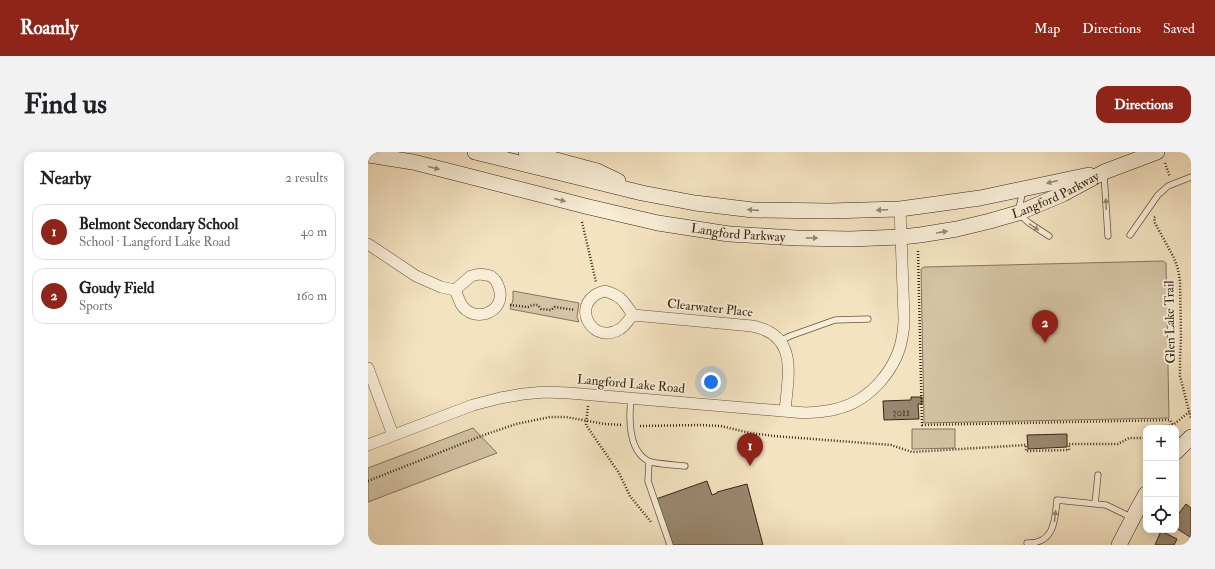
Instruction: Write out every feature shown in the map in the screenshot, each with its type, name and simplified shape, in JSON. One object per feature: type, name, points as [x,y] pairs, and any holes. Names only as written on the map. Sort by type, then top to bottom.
[{"type":"main road","name":"Langford Parkway","points":[[475,152],[642,193],[695,203],[753,210],[829,211],[900,209],[980,198],[1059,180],[1104,172],[1160,155]]},
{"type":"main road","points":[[526,152],[597,171],[642,193]]},
{"type":"main road","name":"Langford Parkway","points":[[368,155],[413,162],[644,220],[729,234],[797,238],[850,239],[901,237],[957,229],[1018,213],[1063,194],[1104,172]]},
{"type":"main road","points":[[1179,449],[1191,437]]},
{"type":"main road","points":[[1119,545],[1144,497]]},
{"type":"street","name":"Langford Lake Road","points":[[368,445],[473,405],[523,394],[546,392],[561,393],[785,410],[806,413],[838,409],[854,402],[868,393],[880,382],[889,370],[896,358],[903,332],[900,209]]},
{"type":"street","points":[[368,244],[416,276],[440,287],[455,290]]},
{"type":"street","name":"Clearwater Place","points":[[633,315],[752,326],[768,330],[780,341],[785,349],[789,364],[785,410]]},
{"type":"street","points":[[368,368],[393,435]]},
{"type":"lane","points":[[1104,172],[1108,236]]},
{"type":"lane","points":[[1130,235],[1158,195],[1168,186],[1191,177]]},
{"type":"lane","points":[[1023,189],[1018,213],[1029,223],[1049,236]]},
{"type":"lane","points":[[780,341],[835,320],[868,319]]},
{"type":"lane","points":[[631,398],[630,430],[637,450],[642,457],[649,462],[685,466]]},
{"type":"lane","points":[[649,462],[648,481],[670,545]]},
{"type":"lane","points":[[1095,504],[1098,476]]},
{"type":"lane","points":[[1027,543],[1037,543],[1044,540],[1049,533],[1054,524],[1057,500],[1106,505],[1132,518]]},
{"type":"path","points":[[1160,155],[1173,184]]},
{"type":"path","name":"Glen Lake Trail","points":[[1157,214],[1154,218],[1154,223],[1178,268],[1180,281],[1182,338],[1180,376],[1191,418]]},
{"type":"path","points":[[582,222],[597,287]]},
{"type":"path","points":[[918,251],[922,425],[1170,420],[1173,425],[1189,412]]},
{"type":"path","points":[[505,305],[528,307],[532,304],[538,305],[541,309],[551,310],[556,307],[566,309]]},
{"type":"path","points":[[588,404],[586,425],[619,473],[630,496],[651,521],[653,527]]},
{"type":"path","points":[[368,481],[516,424],[550,417],[566,417],[605,424],[620,425]]},
{"type":"path","points":[[639,426],[700,424],[721,426],[750,433],[774,436],[891,445],[912,452],[1026,446],[1026,451],[1069,450],[1069,444],[1118,444],[1129,438],[1143,438]]},
{"type":"shaded area","points":[[1163,261],[1166,263],[1169,418],[924,423],[921,269],[924,267]]},
{"type":"shaded area","points":[[513,291],[579,303],[577,317],[579,322],[510,309],[513,300]]},
{"type":"shaded area","points":[[473,428],[497,453],[368,502],[368,468]]},
{"type":"shaded area","points":[[912,429],[955,429],[955,448],[912,449]]},
{"type":"building","points":[[911,397],[922,397],[922,404],[918,404],[919,419],[884,420],[883,401],[911,400]]},
{"type":"building","points":[[1067,434],[1067,447],[1028,449],[1027,435]]},
{"type":"building","points":[[707,481],[712,495],[717,492],[747,484],[763,545],[673,545],[656,499]]},
{"type":"building","points":[[1186,504],[1191,508],[1190,537],[1179,530],[1179,513]]},
{"type":"building","points":[[1160,533],[1165,533],[1177,539],[1174,545],[1155,545]]},
{"type":"place","name":"Goudy Field","points":[[1045,343]]},
{"type":"place","name":"Belmont Secondary School","points":[[750,466]]}]
